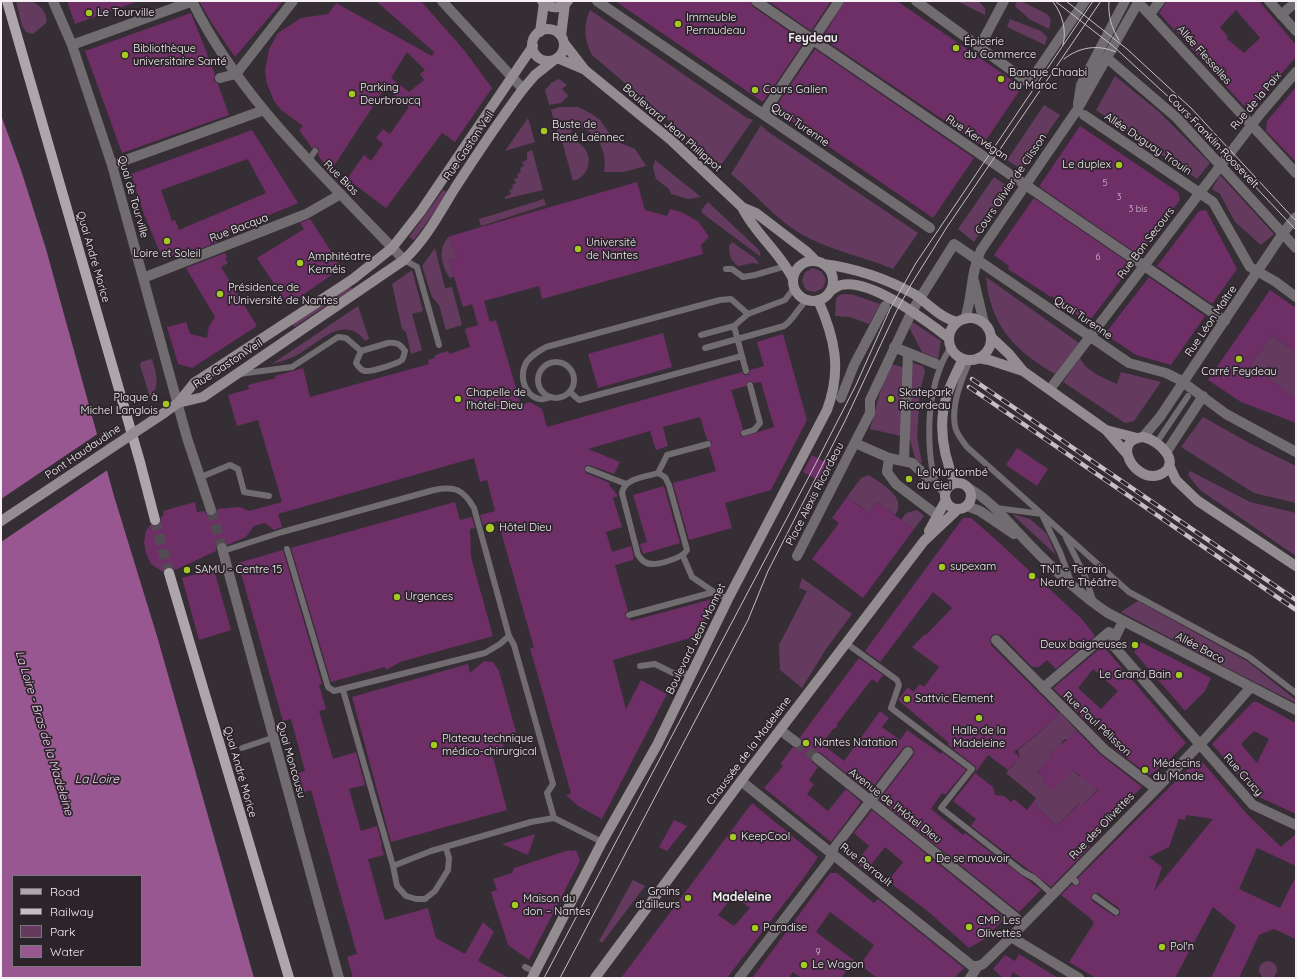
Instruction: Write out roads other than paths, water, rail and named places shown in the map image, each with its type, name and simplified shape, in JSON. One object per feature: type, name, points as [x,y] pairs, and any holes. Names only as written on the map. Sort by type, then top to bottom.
[{"type":"main road","name":"Quai André Morice","points":[[8,1],[140,462],[155,520]]},
{"type":"main road","points":[[540,32],[543,2],[555,8],[566,3]]},
{"type":"main road","points":[[562,40],[551,30],[540,32],[534,38],[532,46],[534,52],[539,58],[547,61],[556,59],[563,52],[562,40],[566,3]]},
{"type":"main road","name":"Boulevard Jean Philippot","points":[[562,40],[585,70],[672,141],[742,207],[749,220],[772,246],[786,266],[794,284]]},
{"type":"main road","name":"Rue Gaston Veil","points":[[178,403],[194,383],[353,279],[392,248],[421,211],[510,76],[532,46]]},
{"type":"main road","name":"Rue Gaston Veil","points":[[178,403],[203,397],[404,260],[414,250],[437,220],[458,184],[523,89],[535,75],[556,59]]},
{"type":"main road","name":"Boulevard Jean Philippot","points":[[556,59],[585,70]]},
{"type":"main road","name":"Boulevard Jean Philippot","points":[[742,207],[756,213],[820,263],[878,278],[921,295],[949,319],[962,320]]},
{"type":"main road","points":[[809,262],[820,263],[832,275],[833,282],[830,291],[824,298],[818,300],[807,300],[799,296],[794,284],[796,270],[801,265],[809,262]]},
{"type":"main road","points":[[830,291],[840,286],[859,287],[889,298],[912,311],[950,343],[956,354],[970,359],[989,360],[1023,371],[1050,389],[1106,430],[1127,454],[1131,463],[1144,474],[1156,475],[1161,473],[1169,465]]},
{"type":"main road","name":"Boulevard Jean Monnet","points":[[534,975],[602,842],[657,745],[728,599],[827,410],[832,395],[835,370],[832,336],[818,300]]},
{"type":"main road","points":[[950,343],[951,331],[962,320],[975,319],[984,323],[991,337],[1009,354],[1023,371]]},
{"type":"main road","points":[[955,483],[946,458],[942,433],[946,399],[970,359],[988,350],[991,337]]},
{"type":"main road","name":"Pont Haudaudine","points":[[1,521],[178,403]]},
{"type":"main road","points":[[1106,430],[1157,442],[1166,451],[1169,465],[1176,480]]},
{"type":"main road","points":[[1127,454],[1127,449],[1132,440],[1140,437]]},
{"type":"main road","points":[[1161,473],[1176,480],[1208,508],[1296,566]]},
{"type":"main road","points":[[955,483],[962,483],[970,489],[972,497],[962,508],[950,506],[945,497],[948,488],[955,483]]},
{"type":"main road","name":"Chaussée de la Madeleine","points":[[924,541],[945,497]]},
{"type":"main road","name":"Chaussée de la Madeleine","points":[[595,978],[741,781],[924,541],[962,508]]},
{"type":"main road","name":"Quai André Morice","points":[[169,573],[289,978]]},
{"type":"street","name":"Quai de Tourville","points":[[53,1],[72,45],[112,165],[178,403]]},
{"type":"street","points":[[72,45],[192,1]]},
{"type":"street","name":"Rue Bias","points":[[192,1],[236,74],[264,110],[308,161],[404,260]]},
{"type":"street","points":[[220,78],[236,74],[293,1]]},
{"type":"street","points":[[442,1],[523,89]]},
{"type":"street","name":"Quai Turenne","points":[[597,1],[930,228]]},
{"type":"street","name":"Rue Kervégan","points":[[756,1],[1225,321]]},
{"type":"street","points":[[763,114],[839,1]]},
{"type":"street","points":[[916,1],[1029,83],[1085,1]]},
{"type":"street","points":[[980,46],[1004,1]]},
{"type":"street","points":[[1080,112],[1081,85],[1125,1]]},
{"type":"street","points":[[1150,14],[1160,1]]},
{"type":"street","points":[[1269,1],[1296,31]]},
{"type":"street","name":"Cours Olivier de Clisson","points":[[962,320],[968,310],[973,275],[977,259],[984,245],[1025,185],[1080,112],[1107,58],[1139,2]]},
{"type":"street","name":"Allée Flesselles","points":[[1139,2],[1296,174]]},
{"type":"street","points":[[1281,15],[1296,2]]},
{"type":"street","name":"Cours Franklin Roosevelt","points":[[1107,58],[1177,118],[1296,248]]},
{"type":"street","name":"Rue de la Paix","points":[[1221,165],[1251,125],[1296,72]]},
{"type":"street","points":[[112,165],[264,110]]},
{"type":"street","name":"Allée Duguay Trouin","points":[[1080,112],[1199,193]]},
{"type":"street","name":"Rue Bon Secours","points":[[1050,389],[1221,165]]},
{"type":"street","points":[[1199,193],[1213,202],[1243,258],[1250,267],[1276,282],[1296,297]]},
{"type":"street","name":"Rue Bacqua","points":[[143,278],[306,214],[341,194]]},
{"type":"street","name":"Rue Léon Maître","points":[[1140,437],[1183,382],[1258,273],[1283,233],[1296,217]]},
{"type":"street","name":"Quai Turenne","points":[[921,295],[954,244],[1128,363],[1166,373],[1183,382],[1226,414],[1296,452]]},
{"type":"street","name":"Cours Olivier de Clisson","points":[[973,275],[984,323]]},
{"type":"street","name":"Place Alexis Ricordeau","points":[[797,556],[870,413],[870,400],[894,347],[921,295]]},
{"type":"street","points":[[841,398],[854,365],[885,306]]},
{"type":"street","points":[[894,347],[936,364]]},
{"type":"street","points":[[904,461],[908,353]]},
{"type":"street","points":[[1166,451],[1203,396]]},
{"type":"street","points":[[178,403],[187,438],[211,510]]},
{"type":"street","name":"Place Alexis Ricordeau","points":[[855,443],[889,458],[912,463],[928,478]]},
{"type":"street","points":[[889,458],[887,472],[896,484],[933,512]]},
{"type":"street","points":[[970,489],[995,508],[1029,544]]},
{"type":"street","points":[[962,508],[980,512],[1029,544]]},
{"type":"street","name":"Allée Baco","points":[[1029,544],[1094,604],[1123,621],[1250,688],[1296,710]]},
{"type":"street","name":"Quai Moncousu","points":[[222,550],[272,738],[339,978]]},
{"type":"street","points":[[1043,688],[1108,632],[1116,636],[1123,621]]},
{"type":"street","name":"Rue Crucy","points":[[1116,636],[1112,644],[1200,743],[1253,806],[1296,825]]},
{"type":"street","name":"Rue Paul Pélisson","points":[[996,640],[1105,750],[1155,788]]},
{"type":"street","name":"Rue des Olivettes","points":[[970,978],[978,966],[983,964],[1011,937],[1052,894],[1074,879],[1155,788],[1200,743],[1250,688]]},
{"type":"street","points":[[780,730],[796,742]]},
{"type":"street","points":[[739,978],[829,862],[834,850],[908,752]]},
{"type":"street","name":"Avenue de l'Hôtel Dieu","points":[[817,758],[1016,918]]},
{"type":"street","name":"Rue Perrault","points":[[741,781],[834,850],[966,962],[972,966],[978,966]]},
{"type":"street","points":[[1011,937],[1079,978]]},
{"type":"lane","points":[[308,161],[315,152]]},
{"type":"lane","points":[[404,260],[417,267],[439,345]]},
{"type":"lane","points":[[726,269],[732,269],[743,277],[786,266]]},
{"type":"lane","points":[[701,335],[734,326],[748,314],[785,300],[794,284]]},
{"type":"lane","points":[[551,397],[540,389],[538,380],[539,374],[549,363],[562,363],[570,368],[574,381],[570,392],[563,396],[540,399],[536,398],[528,392],[522,378],[525,364],[534,354],[546,347],[720,300],[731,299],[748,314]]},
{"type":"lane","points":[[705,348],[784,326],[793,319],[801,306],[807,300]]},
{"type":"lane","points":[[734,326],[746,371]]},
{"type":"lane","points":[[235,374],[292,367],[338,337],[346,338],[361,351]]},
{"type":"lane","points":[[395,343],[401,345],[405,351],[404,357],[400,361],[366,372],[360,369],[356,363],[361,351],[395,343]]},
{"type":"lane","points":[[945,497],[938,488],[933,472],[930,411],[935,386],[950,343]]},
{"type":"lane","points":[[570,392],[579,400],[742,356]]},
{"type":"lane","points":[[970,359],[956,400],[955,426],[958,434],[967,447],[1129,592],[1249,657],[1296,693]]},
{"type":"lane","points":[[744,433],[754,430],[760,423],[750,385]]},
{"type":"lane","points":[[1157,442],[1188,396]]},
{"type":"lane","points":[[658,474],[667,455],[708,444]]},
{"type":"lane","points":[[201,477],[230,465],[238,469],[244,492],[269,496]]},
{"type":"lane","points":[[588,470],[626,484],[658,474],[665,477],[669,485],[687,550],[683,556],[653,564],[644,562],[641,559],[638,555],[622,498],[623,488],[626,484]]},
{"type":"lane","points":[[222,550],[283,535],[434,490],[447,488],[459,490],[468,498],[474,508],[509,636],[514,645],[553,784],[547,793],[554,818]]},
{"type":"lane","points":[[995,508],[1042,514]]},
{"type":"lane","points":[[1042,514],[1060,552],[1072,584]]},
{"type":"lane","points":[[1064,535],[1085,576],[1094,604]]},
{"type":"lane","points":[[287,549],[328,687],[334,691],[343,690],[485,653],[500,644],[509,636]]},
{"type":"lane","points":[[683,556],[692,577],[714,592],[728,599]]},
{"type":"lane","points":[[629,615],[714,592]]},
{"type":"lane","points":[[846,642],[897,680],[899,685],[891,708],[972,769],[941,808],[1022,872],[1034,878],[1052,894]]},
{"type":"lane","points":[[640,666],[655,664],[673,672],[692,674]]},
{"type":"lane","points":[[343,690],[393,866],[397,886],[406,896],[416,899],[425,899],[435,891],[448,870],[449,858],[446,848]]},
{"type":"lane","points":[[242,748],[272,738]]},
{"type":"lane","points":[[393,866],[406,860],[531,822],[554,818],[602,842]]},
{"type":"lane","points":[[1094,897],[1116,912]]},
{"type":"lane","points":[[525,967],[534,975]]},
{"type":"water","name":"La Loire","points":[[1,115],[21,170],[46,249],[114,496],[157,636],[254,978],[1,978]]},
{"type":"tunnel","points":[[211,510],[222,548]]},
{"type":"tunnel","points":[[155,520],[169,573]]},
{"type":"tunnel","points":[[796,742],[817,758]]},
{"type":"tram line","points":[[1055,1],[1113,46],[1185,112],[1296,230]]},
{"type":"tram line","points":[[1066,1],[1127,49],[1191,108],[1296,221]]},
{"type":"tram line","points":[[544,978],[814,467],[856,385],[890,309],[916,263],[1093,1]]},
{"type":"tram line","points":[[560,978],[748,620],[768,571],[845,421],[896,312],[912,283],[947,227],[1101,1]]},
{"type":"tram line","points":[[1109,1],[1111,21],[1119,40]]},
{"type":"tram line","points":[[1053,2],[1059,11],[1063,22],[1063,45]]},
{"type":"tram line","points":[[1064,59],[1082,49],[1089,48],[1102,48],[1116,52]]},
{"type":"railway","points":[[972,379],[1296,600]]},
{"type":"railway","points":[[969,387],[1296,610]]},
{"type":"place","name":"Le Tourville","points":[[89,13]]},
{"type":"place","name":"Immeuble Perraudeau","points":[[678,24]]},
{"type":"place","name":"Épicerie du Commerce","points":[[956,48]]},
{"type":"place","name":"Bibliothèque universitaire Santé","points":[[125,55]]},
{"type":"place","name":"Banque Chaabi du Maroc","points":[[1001,79]]},
{"type":"place","name":"Cours Galien","points":[[755,90]]},
{"type":"place","name":"Parking Deurbroucq","points":[[352,94]]},
{"type":"place","name":"Buste de René Laënnec","points":[[544,131]]},
{"type":"place","name":"Le duplex","points":[[1119,165]]},
{"type":"place","name":"Loire et Soleil","points":[[167,241]]},
{"type":"place","name":"Université de Nantes","points":[[578,249]]},
{"type":"place","name":"Amphitéatre Kernéis","points":[[300,263]]},
{"type":"place","name":"Présidence de l'Université de Nantes","points":[[220,294]]},
{"type":"place","name":"Carré Feydeau","points":[[1239,359]]},
{"type":"place","name":"Chapelle de l'hôtel-Dieu","points":[[458,399]]},
{"type":"place","name":"Skatepark Ricordeau","points":[[891,399]]},
{"type":"place","name":"Plaque à Michel Langlois","points":[[166,404]]},
{"type":"place","name":"Le Mur tombé du Ciel","points":[[909,479]]},
{"type":"place","name":"Hôtel Dieu","points":[[490,528]]},
{"type":"place","name":"supexam","points":[[942,567]]},
{"type":"place","name":"SAMU - Centre 15","points":[[187,570]]},
{"type":"place","name":"TNT - Terrain Neutre Théâtre","points":[[1032,576]]},
{"type":"place","name":"Urgences","points":[[397,597]]},
{"type":"place","name":"Deux baigneuses","points":[[1135,645]]},
{"type":"place","name":"Le Grand Bain","points":[[1179,675]]},
{"type":"place","name":"Sattvic Element","points":[[907,699]]},
{"type":"place","name":"Halle de la Madeleine","points":[[979,718]]},
{"type":"place","name":"Nantes Natation","points":[[806,743]]},
{"type":"place","name":"Plateau technique médico-chirurgical","points":[[434,745]]},
{"type":"place","name":"Médecins du Monde","points":[[1145,770]]},
{"type":"place","name":"KeepCool","points":[[733,837]]},
{"type":"place","name":"De se mouvoir","points":[[928,859]]},
{"type":"place","name":"Grains d'ailleurs","points":[[688,898]]},
{"type":"place","name":"Maison du don – Nantes","points":[[515,905]]},
{"type":"place","name":"CMP Les Olivettes","points":[[969,927]]},
{"type":"place","name":"Paradise","points":[[755,928]]},
{"type":"place","name":"Pol'n","points":[[1162,947]]},
{"type":"place","name":"Le Wagon","points":[[804,965]]},
{"type":"district","name":"Feydeau","points":[[813,38]]},
{"type":"district","name":"Madeleine","points":[[742,897]]},
{"type":"water label","name":"La Loire - Bras de la Madeleine","points":[[44,733]]}]
